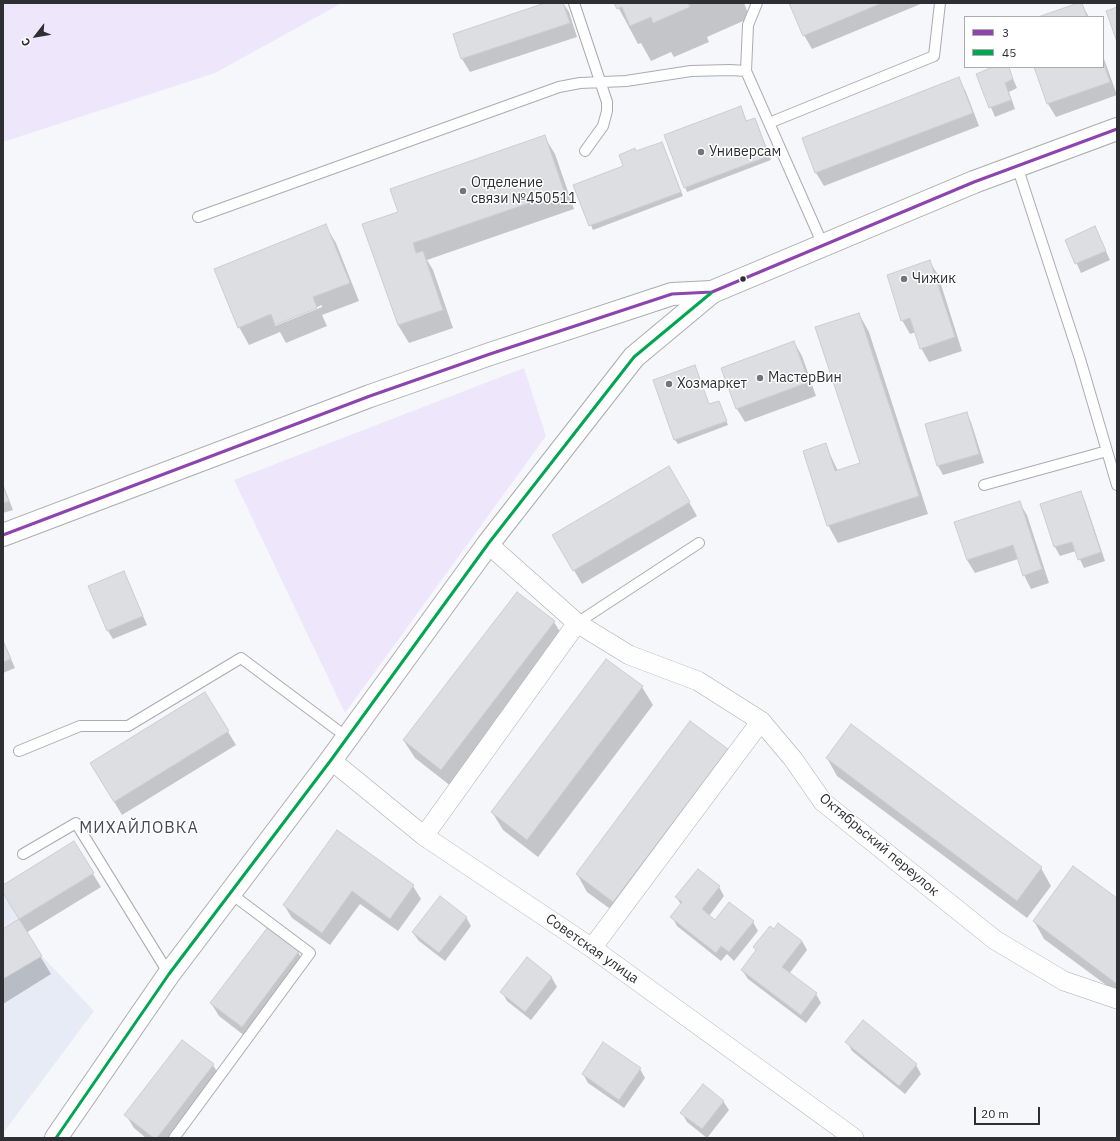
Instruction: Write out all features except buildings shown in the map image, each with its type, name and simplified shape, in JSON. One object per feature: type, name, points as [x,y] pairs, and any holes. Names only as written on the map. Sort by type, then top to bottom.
[{"type":"main road","points":[[56,1138],[169,974],[332,760],[488,544],[634,357],[712,292],[974,182],[1117,129]]},
{"type":"main road","points":[[3,535],[370,396],[490,354],[672,294],[712,292]]},
{"type":"street","name":"Октябрьский переулок","points":[[488,544],[577,623],[629,654],[698,681],[761,721],[793,759],[823,802],[995,940],[1064,981],[1117,999]]},
{"type":"street","points":[[424,836],[577,623]]},
{"type":"street","points":[[592,948],[761,721]]},
{"type":"street","name":"Советская улица","points":[[332,760],[424,836],[592,948],[854,1138]]},
{"type":"lane","points":[[574,3],[607,102],[606,115],[599,133],[585,151]]},
{"type":"lane","points":[[757,3],[748,25],[746,71],[823,245]]},
{"type":"lane","points":[[769,124],[934,56],[940,3]]},
{"type":"lane","points":[[198,217],[559,87],[580,83],[618,82],[704,70],[746,71]]},
{"type":"lane","points":[[1017,166],[1080,359],[1117,485]]},
{"type":"lane","points":[[984,484],[1107,451]]},
{"type":"lane","points":[[577,623],[699,543]]},
{"type":"lane","points":[[19,751],[80,726],[128,726],[241,658],[348,738]]},
{"type":"lane","points":[[23,854],[76,823],[169,974]]},
{"type":"lane","points":[[174,1138],[310,953],[230,893]]},
{"type":"shaded area","points":[[3,3],[342,3],[215,73],[3,142]]},
{"type":"shaded area","points":[[524,368],[546,436],[345,713],[234,480]]},
{"type":"shaded area","points":[[3,892],[42,956],[94,1011],[3,1133]]},
{"type":"transit line","name":"3","points":[[3,535],[370,396],[490,354],[672,294],[712,292],[974,182],[1117,129]]},
{"type":"transit line","name":"45","points":[[56,1138],[169,974],[331,760],[488,544],[634,357],[711,293]]},
{"type":"place","name":"Универсам","points":[[701,152]]},
{"type":"place","name":"Отделение связи №450511","points":[[463,191]]},
{"type":"place","name":"Чижик","points":[[904,279]]},
{"type":"place","name":"МастерВин","points":[[760,378]]},
{"type":"place","name":"Хозмаркет","points":[[669,384]]},
{"type":"district","name":"МИХАЙЛОВКА","points":[[139,828]]}]
